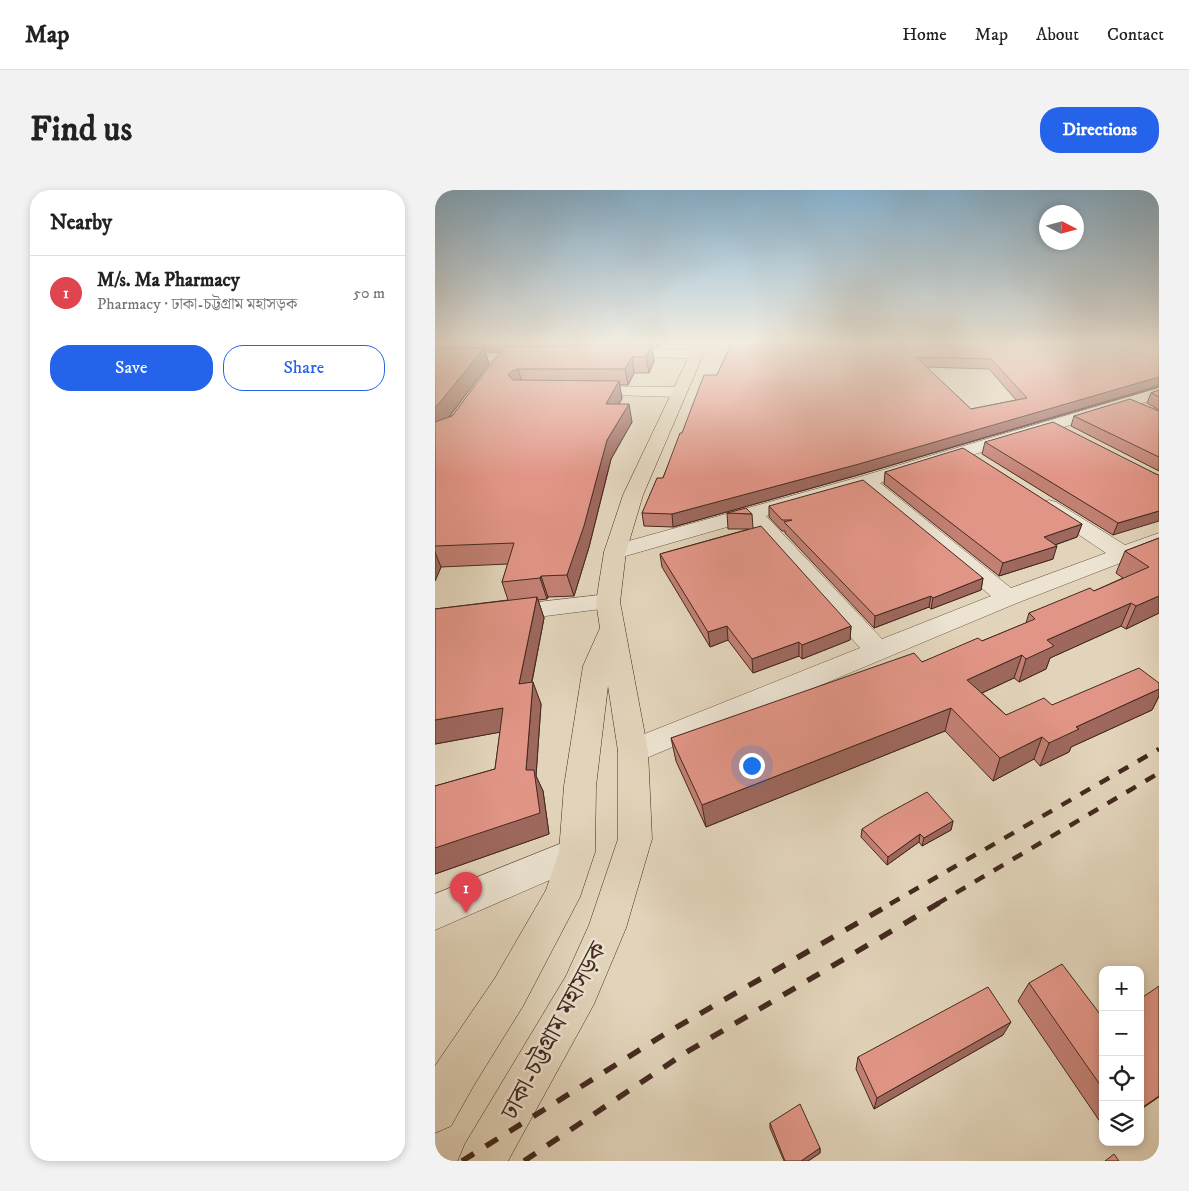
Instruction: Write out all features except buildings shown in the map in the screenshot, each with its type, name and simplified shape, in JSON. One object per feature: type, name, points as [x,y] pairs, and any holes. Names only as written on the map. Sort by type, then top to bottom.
[{"type":"highway","name":"ঢাকা-চট্টগ্রাম মহাসড়ক","points":[[435,1110],[458,1069],[509,992],[562,897],[577,852],[579,786],[597,666],[610,616],[615,552],[633,495],[682,386]]},
{"type":"highway","name":"ঢাকা-চট্টগ্রাম মহাসড়ক","points":[[482,1161],[580,990],[607,928],[635,839],[633,751],[610,616]]},
{"type":"street","points":[[569,391],[679,392]]},
{"type":"street","points":[[615,552],[866,481],[1159,393]]},
{"type":"street","points":[[1126,402],[1151,414]]},
{"type":"street","points":[[1051,424],[1076,437]]},
{"type":"street","points":[[962,451],[986,466]]},
{"type":"street","points":[[866,481],[1008,598]]},
{"type":"street","points":[[1035,497],[1123,554]]},
{"type":"street","points":[[753,514],[878,651]]},
{"type":"street","points":[[633,751],[1008,598],[1159,540]]},
{"type":"street","points":[[435,622],[610,616]]},
{"type":"street","points":[[435,912],[577,852]]},
{"type":"railway","points":[[890,904],[1159,749]]},
{"type":"railway","points":[[937,904],[1159,773]]},
{"type":"railway","points":[[462,1161],[665,1034],[892,903]]},
{"type":"railway","points":[[524,1161],[685,1053],[939,903]]},
{"type":"place","name":"M/s. Ma Pharmacy","points":[[466,913]]}]
